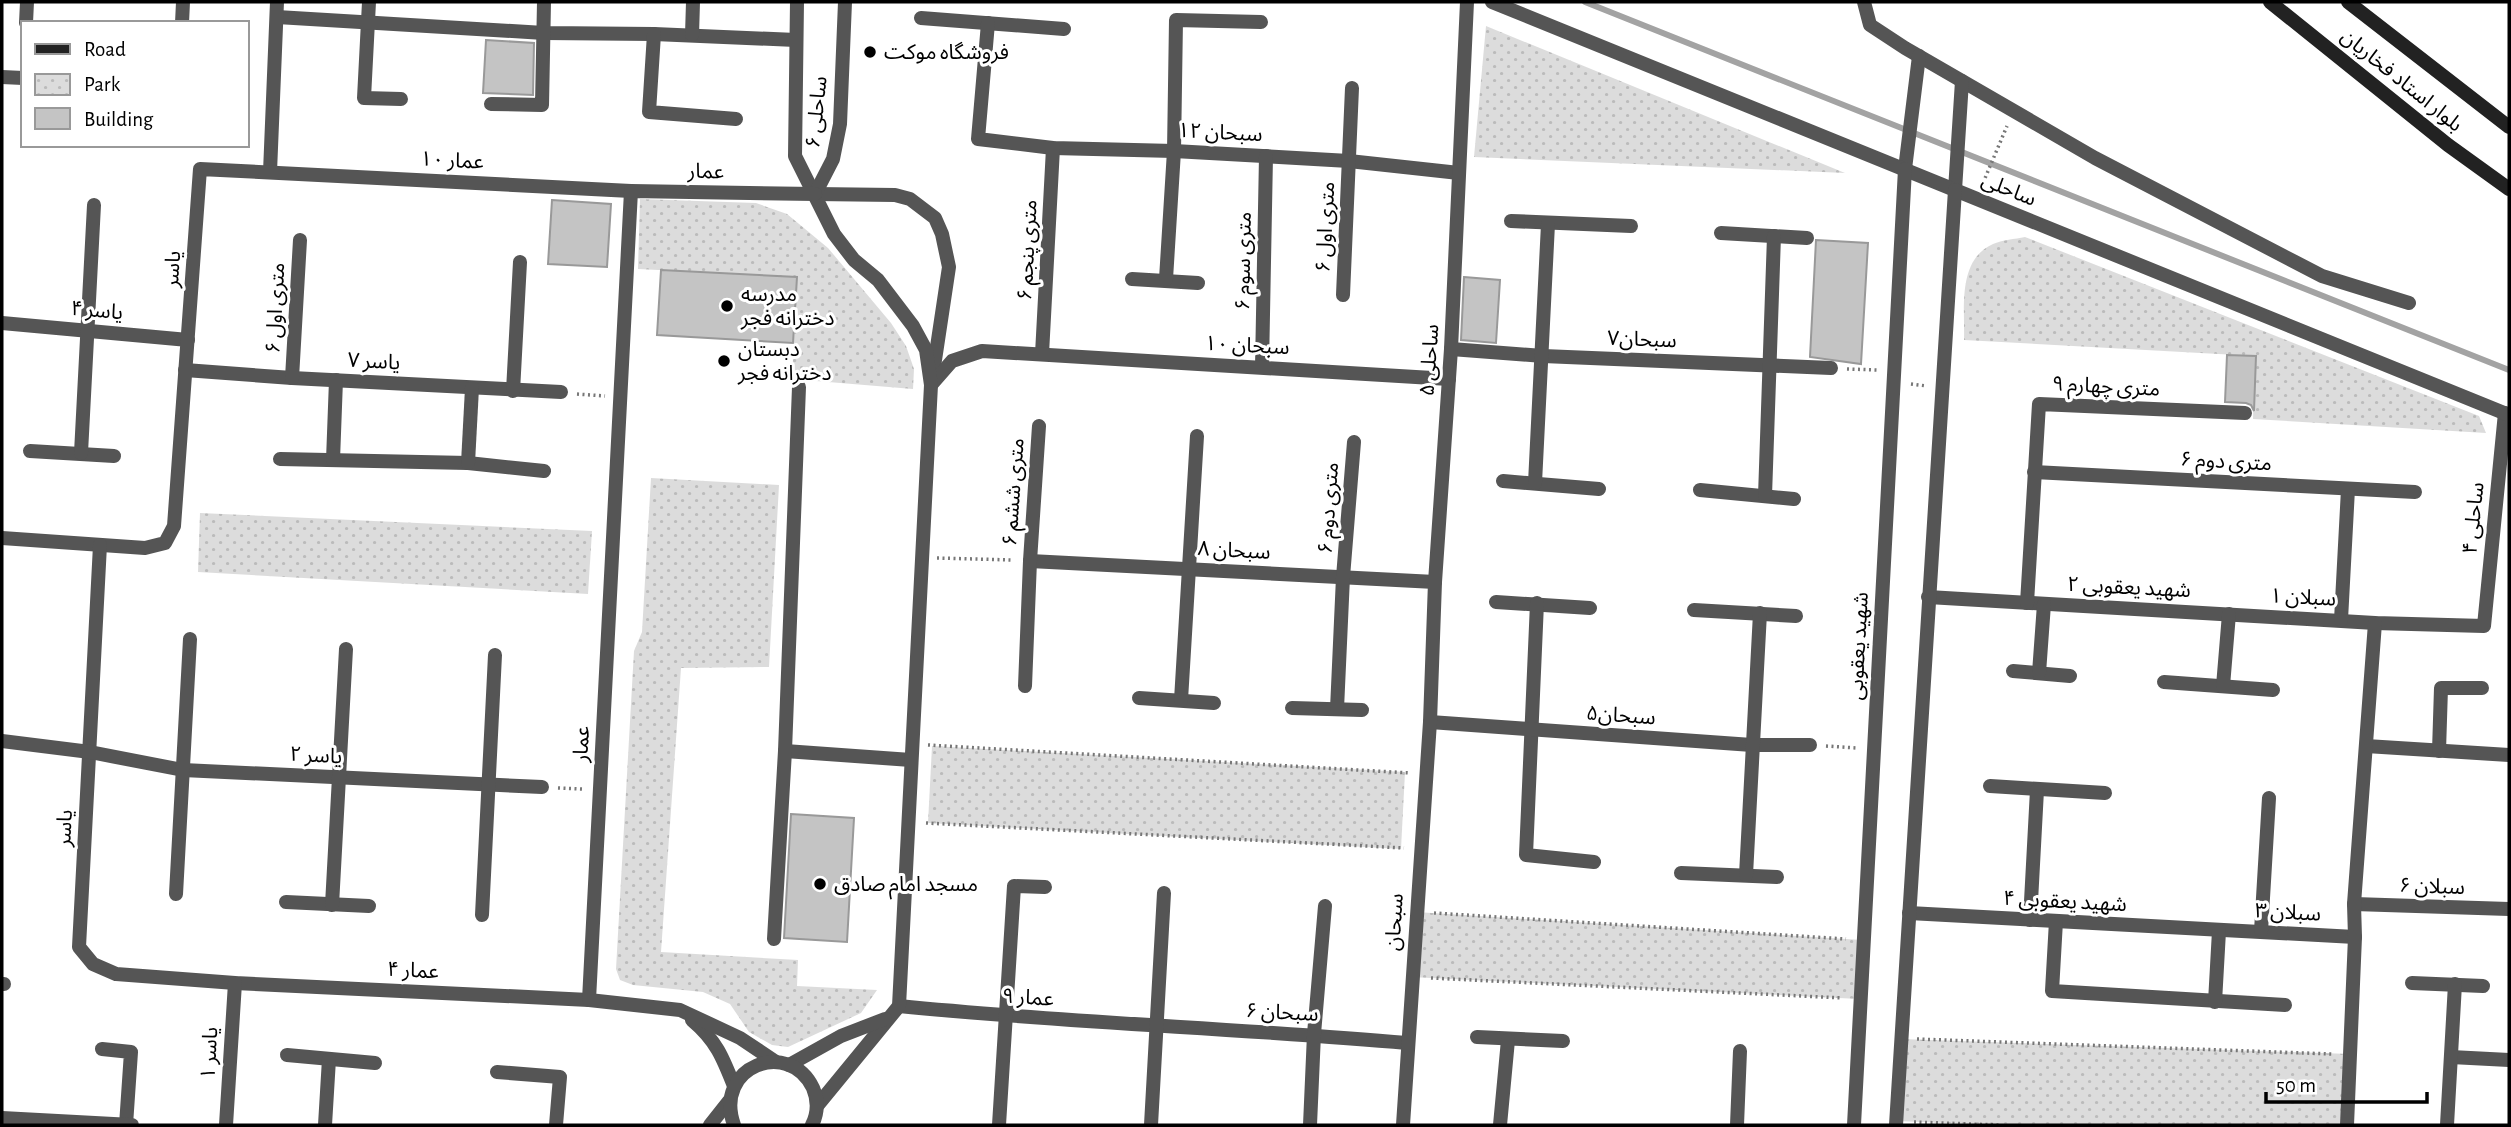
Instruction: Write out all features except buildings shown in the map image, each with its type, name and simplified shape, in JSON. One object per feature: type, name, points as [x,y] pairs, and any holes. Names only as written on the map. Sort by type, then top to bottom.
[{"type":"main road","name":"بلوار استاد فخاریان","points":[[2270,2],[2448,145],[2509,189]]},
{"type":"main road","name":"بلوار استاد فخاریان","points":[[2348,2],[2509,127]]},
{"type":"street","points":[[26,21],[27,2]]},
{"type":"street","points":[[182,21],[183,2]]},
{"type":"street","points":[[270,172],[278,2]]},
{"type":"street","points":[[369,2],[364,98],[401,99]]},
{"type":"street","points":[[491,104],[542,105],[544,2]]},
{"type":"street","points":[[692,35],[693,2]]},
{"type":"street","name":"ساحلی ۶","points":[[797,2],[795,156],[815,194]]},
{"type":"street","name":"ساحلی ۶","points":[[815,194],[833,159],[840,124],[845,2]]},
{"type":"street","name":"ساحلی ۵","points":[[1430,722],[1435,582],[1451,349],[1467,2]]},
{"type":"street","name":"ساحلی","points":[[1492,2],[2507,414]]},
{"type":"street","points":[[1864,2],[1870,25],[2095,158],[2322,276],[2409,303]]},
{"type":"street","points":[[277,17],[544,33],[692,35],[796,40]]},
{"type":"street","points":[[921,18],[1064,29]]},
{"type":"street","points":[[1166,279],[1174,151],[1177,20],[1261,22]]},
{"type":"street","name":"سبحان ۱۲","points":[[988,23],[978,139],[1052,148],[1174,151],[1349,161],[1459,173]]},
{"type":"street","points":[[654,34],[649,112],[736,120]]},
{"type":"street","name":"شهید یعقوبی","points":[[1854,1125],[1905,169],[1919,56]]},
{"type":"street","points":[[2,77],[21,78]]},
{"type":"street","points":[[1896,1123],[1962,81]]},
{"type":"street","points":[[1349,161],[1352,88]]},
{"type":"street","name":"۶ متری پنجم","points":[[1042,354],[1052,148]]},
{"type":"street","name":"۶ متری سوم","points":[[1262,366],[1265,156]]},
{"type":"street","name":"۶ متری اول","points":[[1343,295],[1349,161]]},
{"type":"street","name":"یاسر","points":[[235,983],[116,974],[93,964],[79,947],[100,545],[145,548],[165,544],[174,526],[200,169],[270,172]]},
{"type":"street","name":"عمار ۱۰","points":[[270,172],[631,191]]},
{"type":"street","name":"عمار","points":[[589,1000],[631,191],[895,195],[910,199],[935,218],[942,234],[949,267],[931,385]]},
{"type":"street","points":[[813,1124],[817,1106],[899,1006],[931,385],[926,350],[913,326],[878,280],[853,260],[815,194]]},
{"type":"street","points":[[81,453],[94,205]]},
{"type":"street","points":[[1511,221],[1631,226]]},
{"type":"street","points":[[1535,484],[1548,224]]},
{"type":"street","points":[[1721,233],[1807,238]]},
{"type":"street","points":[[1765,496],[1774,236]]},
{"type":"street","name":"۶ متری اول","points":[[292,378],[300,240]]},
{"type":"street","points":[[513,391],[520,262]]},
{"type":"street","points":[[1132,279],[1198,283]]},
{"type":"street","name":"یاسر ۴","points":[[2,323],[188,340]]},
{"type":"street","name":"سبحان۷","points":[[1451,349],[1543,356],[1831,368]]},
{"type":"street","name":"سبحان ۱۰","points":[[931,385],[952,361],[982,351],[1449,379]]},
{"type":"street","name":"یاسر ۷","points":[[185,370],[561,392]]},
{"type":"street","points":[[332,460],[336,380]]},
{"type":"street","points":[[774,939],[785,751],[799,387]]},
{"type":"street","points":[[468,463],[472,388]]},
{"type":"street","name":"۹ متری چهارم","points":[[2027,603],[2039,404],[2245,413]]},
{"type":"street","name":"ساحلی ۴","points":[[2484,626],[2507,414]]},
{"type":"street","name":"۶ متری ششم","points":[[1030,561],[1039,426]]},
{"type":"street","points":[[1181,700],[1197,436]]},
{"type":"street","name":"۶ متری دوم","points":[[1343,577],[1354,442]]},
{"type":"street","points":[[30,450],[114,456]]},
{"type":"street","points":[[280,459],[468,463],[544,471]]},
{"type":"street","name":"۶ متری دوم","points":[[2034,472],[2415,492]]},
{"type":"street","points":[[1503,481],[1599,489]]},
{"type":"street","points":[[2341,621],[2348,489]]},
{"type":"street","points":[[1700,490],[1794,499]]},
{"type":"street","points":[[2,538],[100,545]]},
{"type":"street","points":[[1025,686],[1030,561]]},
{"type":"street","name":"سبحان ۸","points":[[1030,561],[1435,582]]},
{"type":"street","points":[[1337,709],[1343,577]]},
{"type":"street","name":"شهید یعقوبی ۲","points":[[1928,597],[2229,614]]},
{"type":"street","points":[[1496,602],[1590,607]]},
{"type":"street","points":[[1537,603],[1526,855],[1594,862]]},
{"type":"street","points":[[2039,673],[2044,604]]},
{"type":"street","points":[[1694,610],[1796,616]]},
{"type":"street","points":[[1746,875],[1760,613]]},
{"type":"street","points":[[2223,686],[2229,614]]},
{"type":"street","name":"سبلان ۱","points":[[2229,614],[2375,623],[2484,626]]},
{"type":"street","points":[[2347,1125],[2354,904],[2375,623]]},
{"type":"street","points":[[176,894],[190,639]]},
{"type":"street","points":[[332,905],[346,649]]},
{"type":"street","points":[[482,915],[495,655]]},
{"type":"street","points":[[2013,671],[2070,676]]},
{"type":"street","points":[[2164,682],[2273,690]]},
{"type":"street","points":[[2440,751],[2441,688],[2482,688]]},
{"type":"street","points":[[1139,698],[1214,703]]},
{"type":"street","points":[[1292,708],[1362,710]]},
{"type":"street","name":"سبحان۵","points":[[1430,722],[1752,745],[1810,745]]},
{"type":"street","name":"سبحان","points":[[1403,1125],[1430,722]]},
{"type":"street","name":"یاسر ۲","points":[[2,741],[90,752],[183,770],[542,787]]},
{"type":"street","points":[[2366,746],[2509,755]]},
{"type":"street","points":[[785,751],[911,760]]},
{"type":"street","points":[[1990,786],[2105,793]]},
{"type":"street","points":[[2030,920],[2037,789]]},
{"type":"street","points":[[2261,931],[2269,798]]},
{"type":"street","points":[[1681,873],[1777,877]]},
{"type":"street","points":[[999,1125],[1014,886],[1045,887]]},
{"type":"street","points":[[1151,1125],[1164,894]]},
{"type":"street","points":[[286,902],[369,906]]},
{"type":"street","name":"سبلان ۶","points":[[2354,904],[2509,909]]},
{"type":"street","points":[[1310,1125],[1314,1034],[1325,906]]},
{"type":"street","name":"شهید یعقوبی ۴","points":[[1909,912],[2219,931]]},
{"type":"street","points":[[2056,921],[2052,991],[2284,1005]]},
{"type":"street","points":[[2216,1002],[2219,931]]},
{"type":"street","name":"سبلان ۳","points":[[2219,931],[2355,937]]},
{"type":"street","name":"عمار ۴","points":[[235,983],[589,1000]]},
{"type":"street","name":"یاسر ۱","points":[[226,1125],[235,983]]},
{"type":"street","points":[[2412,983],[2483,986]]},
{"type":"street","points":[[2447,1125],[2455,984]]},
{"type":"street","points":[[589,1000],[680,1010],[740,1038],[782,1064],[798,1070],[812,1086],[817,1106]]},
{"type":"street","name":"عمار ۹","points":[[899,1006],[1006,1017],[1155,1026]]},
{"type":"street","points":[[680,1010],[704,1030],[720,1050],[734,1086]]},
{"type":"street","points":[[710,1125],[729,1101],[741,1076],[751,1068],[763,1063],[782,1064],[887,1018]]},
{"type":"street","name":"سبحان ۶","points":[[1155,1026],[1314,1034],[1407,1043]]},
{"type":"street","points":[[1477,1037],[1563,1041]]},
{"type":"street","points":[[1500,1125],[1508,1040]]},
{"type":"street","points":[[102,1049],[131,1052],[126,1125]]},
{"type":"street","points":[[1737,1125],[1740,1051]]},
{"type":"street","points":[[287,1055],[375,1063]]},
{"type":"street","points":[[2451,1056],[2509,1060]]},
{"type":"street","points":[[326,1125],[329,1059]]},
{"type":"street","points":[[497,1072],[560,1077],[556,1125]]},
{"type":"street","points":[[729,1101],[734,1125]]},
{"type":"street","points":[[2,1118],[132,1125]]},
{"type":"path","points":[[1987,173],[2001,141]]},
{"type":"path","points":[[1831,368],[1895,371]]},
{"type":"path","points":[[561,392],[621,398]]},
{"type":"path","points":[[922,558],[1030,561]]},
{"type":"path","points":[[913,744],[1405,772]]},
{"type":"path","points":[[1810,745],[1873,749]]},
{"type":"path","points":[[542,787],[600,790]]},
{"type":"path","points":[[909,823],[1401,849],[1420,846]]},
{"type":"path","points":[[1416,912],[1862,940]]},
{"type":"path","points":[[1411,977],[1859,999]]},
{"type":"path","points":[[1900,1038],[2350,1054]]},
{"type":"path","points":[[1896,1123],[1999,1125]]},
{"type":"green space","points":[[1486,26],[1845,173],[1474,157]]},
{"type":"green space","points":[[640,199],[756,203],[787,214],[828,248],[891,323],[906,346],[914,369],[913,389],[792,379],[797,277],[638,269]]},
{"type":"green space","points":[[2025,237],[2479,416],[2486,433],[2253,419],[2255,356],[1964,340],[1965,286],[1973,261],[1981,251],[1993,244]]},
{"type":"green space","points":[[651,478],[779,485],[769,667],[681,668],[661,952],[798,960],[797,986],[877,990],[861,1013],[788,1047],[772,1045],[749,1032],[730,1004],[703,992],[633,985],[620,980],[616,969],[634,651],[642,632]]},
{"type":"green space","points":[[200,513],[592,531],[588,594],[198,572]]},
{"type":"green space","points":[[932,746],[1405,772],[1401,849],[928,823]]},
{"type":"green space","points":[[1416,912],[1862,940],[1859,999],[1411,977]]},
{"type":"green space","points":[[1901,1039],[2350,1054],[2347,1125],[1999,1125],[1896,1121]]},
{"type":"waterway","points":[[1585,2],[2509,370]]},
{"type":"place","name":"فروشگاه موکت","points":[[870,52]]},
{"type":"place","name":"مدرسه دخترانه فجر","points":[[727,306]]},
{"type":"place","name":"دبستان دخترانه فجر","points":[[724,361]]},
{"type":"place","name":"مسجد امام صادق","points":[[820,884]]}]
